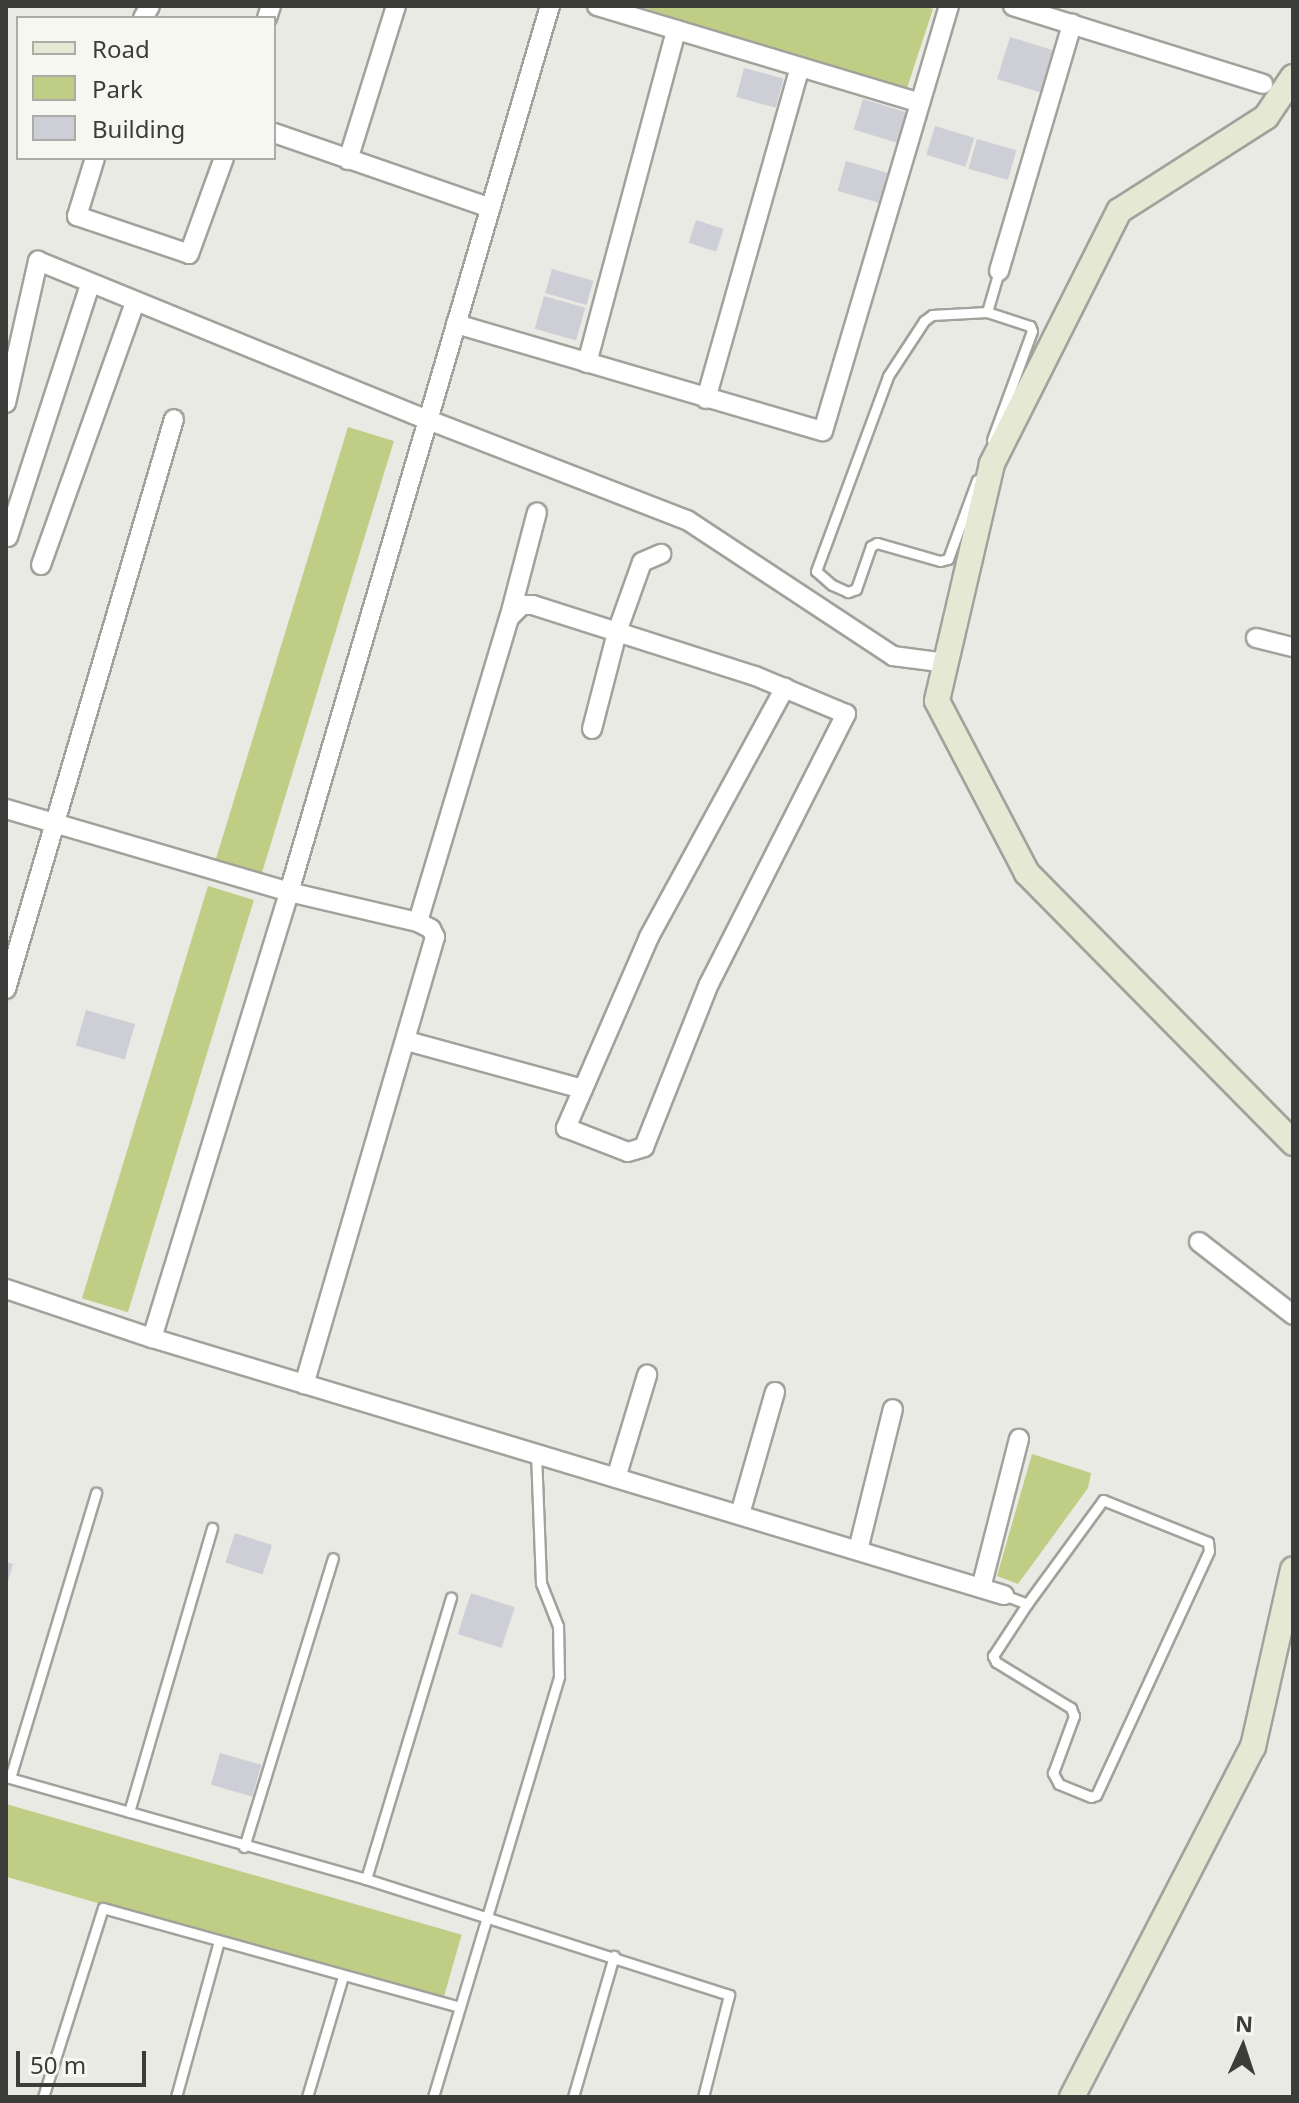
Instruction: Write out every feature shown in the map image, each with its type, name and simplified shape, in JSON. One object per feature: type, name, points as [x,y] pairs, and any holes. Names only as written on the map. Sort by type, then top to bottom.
[{"type":"street","points":[[348,160],[396,6]]},
{"type":"street","points":[[152,1338],[289,892],[550,6]]},
{"type":"street","points":[[597,6],[920,103]]},
{"type":"street","points":[[456,324],[823,431],[949,6]]},
{"type":"street","points":[[1013,6],[1263,84]]},
{"type":"street","points":[[999,271],[1072,24]]},
{"type":"street","points":[[587,363],[676,30]]},
{"type":"street","points":[[706,399],[800,67]]},
{"type":"street","points":[[1293,77],[1266,117],[1119,211],[992,464],[937,701],[1027,873],[1293,1143]]},
{"type":"street","points":[[276,134],[490,208]]},
{"type":"street","points":[[94,160],[77,216],[189,254],[223,160]]},
{"type":"street","points":[[6,403],[38,261],[90,285],[687,520],[893,656],[946,663]]},
{"type":"street","points":[[8,537],[90,285]]},
{"type":"street","points":[[41,565],[135,302]]},
{"type":"street","points":[[6,989],[174,419]]},
{"type":"street","points":[[418,922],[509,618],[537,512]]},
{"type":"street","points":[[592,729],[617,632],[642,562],[661,554]]},
{"type":"street","points":[[509,618],[522,605],[533,605],[785,688],[846,714],[709,984],[644,1147],[628,1152],[566,1128],[649,937],[785,688]]},
{"type":"street","points":[[1256,638],[1293,647]]},
{"type":"street","points":[[6,809],[289,892],[418,922],[431,929],[435,937],[407,1041],[304,1384]]},
{"type":"street","points":[[407,1041],[583,1089]]},
{"type":"street","points":[[1199,1242],[1293,1315]]},
{"type":"street","points":[[6,1289],[152,1338],[1004,1595]]},
{"type":"street","points":[[616,1478],[647,1375]]},
{"type":"street","points":[[740,1514],[775,1392]]},
{"type":"street","points":[[858,1550],[893,1409]]},
{"type":"street","points":[[981,1588],[1019,1439]]},
{"type":"street","points":[[1072,2097],[1253,1747],[1293,1569]]},
{"type":"lane","points":[[987,312],[999,271]]},
{"type":"lane","points":[[987,312],[1030,326],[1032,331],[948,559],[940,561],[877,543],[871,546],[856,589],[848,592],[832,585],[821,577],[817,564],[888,376],[924,321],[932,315],[987,312]]},
{"type":"lane","points":[[433,2097],[559,1676],[558,1626],[541,1583],[536,1455]]},
{"type":"lane","points":[[96,1493],[8,1777],[244,1847],[366,1879],[729,1995],[703,2097]]},
{"type":"lane","points":[[1103,1500],[1208,1542],[1209,1551],[1096,1795],[1091,1797],[1059,1784],[1053,1773],[1074,1716],[1071,1708],[996,1662],[993,1656],[1027,1604],[1103,1500]]},
{"type":"lane","points":[[129,1812],[212,1528]]},
{"type":"lane","points":[[244,1847],[333,1558]]},
{"type":"lane","points":[[1004,1595],[1027,1604]]},
{"type":"lane","points":[[366,1879],[451,1598]]},
{"type":"lane","points":[[43,2097],[103,1908],[460,2007]]},
{"type":"lane","points":[[176,2097],[219,1941]]},
{"type":"lane","points":[[573,2097],[614,1956]]},
{"type":"lane","points":[[307,2097],[343,1976]]},
{"type":"green space","points":[[638,6],[923,6],[933,9],[906,91]]},
{"type":"green space","points":[[348,427],[394,441],[261,876],[215,862]]},
{"type":"green space","points":[[208,886],[254,900],[128,1312],[82,1298]]},
{"type":"green space","points":[[1032,1454],[1091,1473],[1088,1488],[1018,1584],[997,1576]]},
{"type":"green space","points":[[6,1804],[462,1935],[442,2002],[6,1877]]},
{"type":"building","points":[[1010,37],[1053,50],[1040,92],[997,79]]},
{"type":"building","points":[[744,68],[784,79],[776,108],[736,97]]},
{"type":"building","points":[[863,99],[906,112],[897,143],[854,130]]},
{"type":"building","points":[[935,126],[974,138],[965,167],[926,155]]},
{"type":"building","points":[[977,139],[1016,150],[1008,180],[968,169]]},
{"type":"building","points":[[846,161],[887,173],[879,203],[837,191]]},
{"type":"building","points":[[696,220],[724,229],[716,252],[689,243]]},
{"type":"building","points":[[552,269],[593,281],[586,305],[545,293]]},
{"type":"building","points":[[544,296],[585,308],[576,341],[535,329]]},
{"type":"building","points":[[86,1010],[135,1024],[125,1060],[76,1046]]},
{"type":"building","points":[[235,1533],[272,1545],[263,1575],[225,1562]]},
{"type":"building","points":[[6,1562],[13,1564],[7,1585],[6,1585]]},
{"type":"building","points":[[471,1593],[515,1607],[501,1648],[458,1634]]},
{"type":"building","points":[[220,1753],[261,1765],[252,1797],[211,1785]]}]
